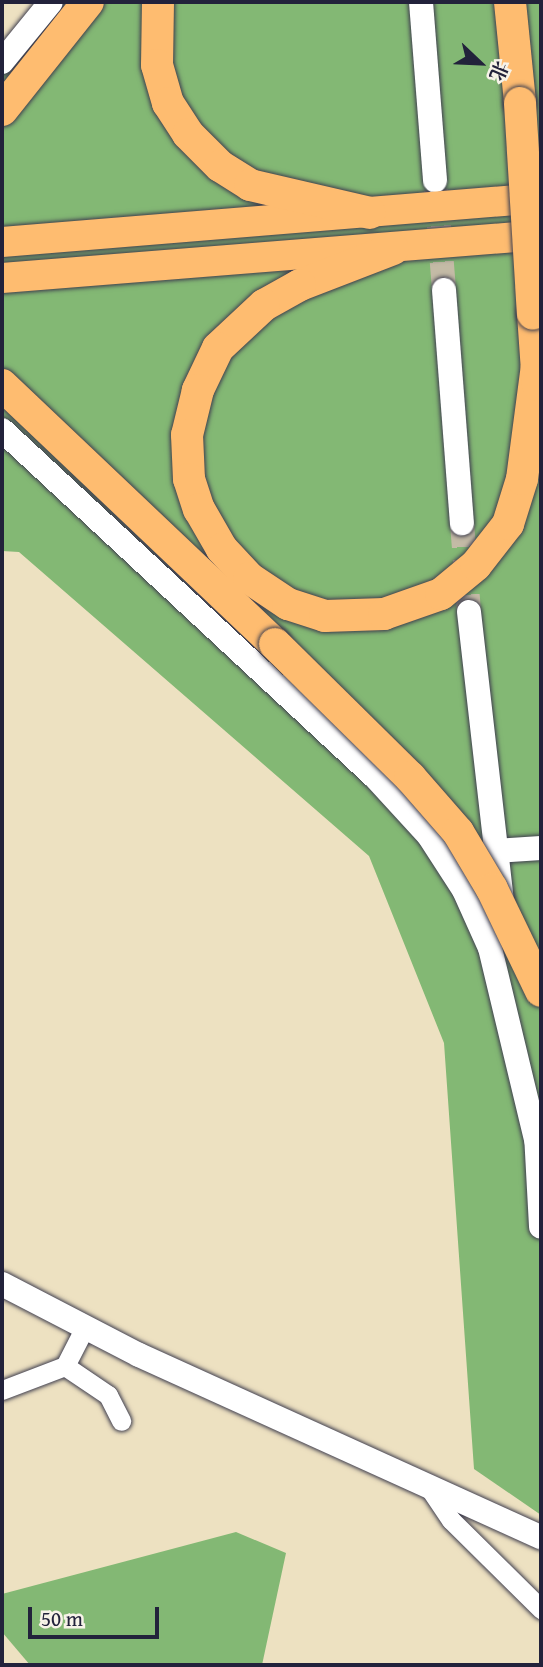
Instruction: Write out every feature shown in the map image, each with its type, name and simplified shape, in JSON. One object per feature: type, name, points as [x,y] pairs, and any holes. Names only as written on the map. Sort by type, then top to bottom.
[{"type":"highway","points":[[2,110],[88,2]]},
{"type":"highway","points":[[158,2],[157,65],[169,103],[196,142],[220,166],[250,185],[370,213]]},
{"type":"highway","points":[[497,2],[519,92]]},
{"type":"highway","points":[[510,2],[519,92],[541,434]]},
{"type":"highway","points":[[393,249],[300,285],[264,305],[218,348],[198,390],[187,435],[189,479],[198,509],[222,549],[249,578],[288,604],[325,616],[384,614],[441,594],[476,565],[508,524],[522,479],[537,365]]},
{"type":"highway","points":[[2,385],[275,643],[410,777],[458,832],[492,890],[541,991]]},
{"type":"main road","points":[[2,242],[541,198]]},
{"type":"main road","points":[[2,278],[393,249],[541,235]]},
{"type":"street","points":[[2,62],[51,2]]},
{"type":"street","points":[[421,2],[435,180]]},
{"type":"street","points":[[444,290],[463,523]]},
{"type":"street","points":[[2,430],[375,777],[429,836],[464,890],[490,948],[538,1148]]},
{"type":"street","points":[[469,612],[495,851],[538,1148],[541,1227]]},
{"type":"street","points":[[495,851],[541,848]]},
{"type":"street","points":[[2,1284],[85,1327],[430,1489],[541,1537]]},
{"type":"street","points":[[2,1390],[65,1366],[85,1327]]},
{"type":"street","points":[[65,1366],[108,1395],[121,1421]]},
{"type":"street","points":[[430,1489],[451,1520],[541,1609]]},
{"type":"green space","points":[[47,2],[541,2],[541,1515],[474,1469],[444,1043],[369,856],[19,552],[2,551],[2,50]]},
{"type":"green space","points":[[236,1532],[286,1553],[262,1665],[30,1665],[2,1632],[2,1594]]},
{"type":"tunnel","points":[[436,190],[444,290]]},
{"type":"tunnel","points":[[462,523],[469,612]]}]
